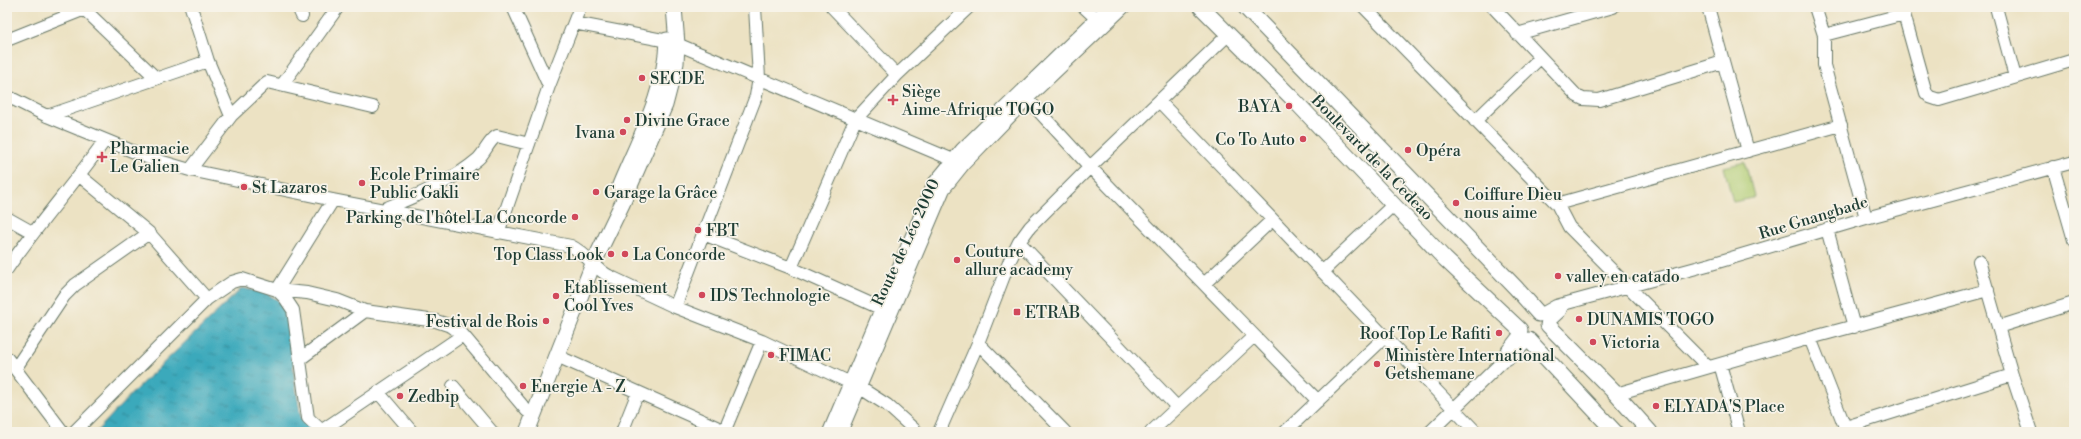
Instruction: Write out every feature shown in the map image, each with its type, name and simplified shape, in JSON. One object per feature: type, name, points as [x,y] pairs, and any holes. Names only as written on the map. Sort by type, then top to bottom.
[{"type":"main road","points":[[665,7],[672,43]]},
{"type":"main road","points":[[518,432],[655,101],[666,59],[672,43],[674,7]]},
{"type":"main road","name":"Boulevard de la Cedeao","points":[[1201,7],[1229,34],[1445,259],[1525,336],[1615,432]]},
{"type":"main road","name":"Boulevard de la Cedeao","points":[[1245,7],[1516,288],[1543,319],[1616,394],[1650,432]]},
{"type":"main road","points":[[527,432],[557,356],[589,260]]},
{"type":"main road","points":[[1534,313],[1543,319],[1548,330],[1543,338],[1534,341],[1525,336],[1522,320],[1525,317],[1534,313]]},
{"type":"street","points":[[191,7],[208,62],[231,116]]},
{"type":"street","points":[[282,85],[338,7]]},
{"type":"street","points":[[514,7],[549,86]]},
{"type":"street","points":[[498,232],[549,86],[580,7]]},
{"type":"street","points":[[675,307],[756,96],[758,78],[755,7]]},
{"type":"street","points":[[832,7],[897,75]]},
{"type":"street","points":[[1084,7],[1096,19]]},
{"type":"street","name":"Route de Léo 2000","points":[[829,432],[854,384],[944,189],[1024,96],[1108,7]]},
{"type":"street","name":"Route de Léo 2000","points":[[841,432],[854,384],[880,308],[934,184],[952,160],[1124,7]]},
{"type":"street","points":[[1364,7],[1557,204],[1569,227],[1714,366],[1740,432]]},
{"type":"street","points":[[1493,7],[1577,96],[1583,99],[1594,100],[1724,62]]},
{"type":"street","points":[[1517,34],[1613,7]]},
{"type":"street","points":[[1708,7],[1748,151]]},
{"type":"street","points":[[1815,7],[1824,35],[1824,65],[1866,218]]},
{"type":"street","points":[[1996,7],[2015,76]]},
{"type":"street","points":[[7,40],[87,8],[156,78]]},
{"type":"street","points":[[791,268],[855,120],[961,9]]},
{"type":"street","points":[[1824,35],[1903,10],[1926,93],[1930,97],[1939,100],[2015,76],[2074,60]]},
{"type":"street","points":[[574,23],[672,43],[964,164]]},
{"type":"street","points":[[939,432],[978,343],[1010,260],[1019,242],[1030,227],[1090,167],[1229,34]]},
{"type":"street","points":[[1475,121],[1540,58]]},
{"type":"street","points":[[47,116],[156,78],[208,62]]},
{"type":"street","points":[[190,170],[231,116],[267,82],[373,107]]},
{"type":"street","points":[[7,96],[47,116],[149,158],[190,170],[382,210],[570,246],[609,276],[675,307],[762,341],[854,384],[882,401],[917,432]]},
{"type":"street","points":[[1024,96],[1090,167],[1318,401]]},
{"type":"street","points":[[1159,100],[1384,338],[1476,432]]},
{"type":"street","points":[[1557,204],[1840,126]]},
{"type":"street","points":[[382,210],[427,191],[454,176],[478,159],[486,150],[493,138],[497,136],[529,144]]},
{"type":"street","points":[[7,269],[32,232],[80,176],[105,140]]},
{"type":"street","name":"Rue Gnangbade","points":[[1543,319],[1560,311],[1562,306],[1866,218],[2074,162]]},
{"type":"street","points":[[2053,167],[2074,240]]},
{"type":"street","points":[[80,176],[149,234],[207,299]]},
{"type":"street","points":[[277,290],[333,200]]},
{"type":"street","points":[[1322,272],[1393,205]]},
{"type":"street","points":[[7,218],[32,232]]},
{"type":"street","points":[[1204,284],[1272,220]]},
{"type":"street","points":[[1827,229],[1854,327]]},
{"type":"street","points":[[15,369],[64,296],[75,285],[149,234]]},
{"type":"street","points":[[703,234],[791,268],[880,308]]},
{"type":"street","points":[[1019,242],[1176,407]]},
{"type":"street","points":[[1979,261],[2012,376],[2031,432]]},
{"type":"street","points":[[74,432],[207,299],[232,282],[242,279],[277,290],[307,293],[337,300],[365,310],[436,321],[451,326],[462,335],[526,411]]},
{"type":"street","points":[[277,290],[285,298],[293,310],[308,418],[322,432],[462,335]]},
{"type":"street","points":[[1616,394],[1810,338],[1988,290]]},
{"type":"street","points":[[1998,327],[2074,303]]},
{"type":"street","points":[[300,359],[365,310]]},
{"type":"street","points":[[1151,432],[1176,407],[1254,336]]},
{"type":"street","points":[[1430,432],[1502,362],[1508,350],[1525,336]]},
{"type":"street","points":[[1285,432],[1384,338]]},
{"type":"street","points":[[1810,338],[1847,430],[2012,376]]},
{"type":"street","points":[[557,356],[724,431],[762,341]]},
{"type":"street","points":[[978,343],[1064,432]]},
{"type":"street","points":[[7,358],[63,432]]},
{"type":"street","points":[[453,386],[492,432]]},
{"type":"street","points":[[378,392],[412,432]]},
{"type":"street","points":[[622,432],[638,392]]},
{"type":"green space","points":[[1745,162],[1754,196],[1753,198],[1733,202],[1724,167]]},
{"type":"water","points":[[242,288],[266,293],[284,304],[291,322],[294,376],[301,418],[319,432],[96,432],[134,391]]},
{"type":"place","name":"SECDE","points":[[642,78]]},
{"type":"place","name":"Siège Aime-Afrique TOGO","points":[[893,100]]},
{"type":"place","name":"BAYA","points":[[1289,106]]},
{"type":"place","name":"Divine Grace","points":[[627,120]]},
{"type":"place","name":"Ivana","points":[[623,132]]},
{"type":"place","name":"Co To Auto","points":[[1303,139]]},
{"type":"place","name":"Opéra","points":[[1408,150]]},
{"type":"place","name":"Pharmacie Le Galien","points":[[102,157]]},
{"type":"place","name":"Ecole Primaire Public Gakli","points":[[362,183]]},
{"type":"place","name":"St Lazaros","points":[[244,187]]},
{"type":"place","name":"Garage la Grâce","points":[[596,192]]},
{"type":"place","name":"Coiffure Dieu nous aime","points":[[1456,203]]},
{"type":"place","name":"Parking de l'hôtel La Concorde","points":[[575,217]]},
{"type":"place","name":"FBT","points":[[698,230]]},
{"type":"place","name":"Top Class Look","points":[[611,254]]},
{"type":"place","name":"La Concorde","points":[[625,254]]},
{"type":"place","name":"Couture allure academy","points":[[957,260]]},
{"type":"place","name":"valley en catado","points":[[1558,276]]},
{"type":"place","name":"IDS Technologie","points":[[702,295]]},
{"type":"place","name":"Etablissement Cool Yves","points":[[556,296]]},
{"type":"place","name":"ETRAB","points":[[1017,312]]},
{"type":"place","name":"DUNAMIS TOGO","points":[[1579,319]]},
{"type":"place","name":"Festival de Rois","points":[[546,321]]},
{"type":"place","name":"Roof Top Le Rafiti","points":[[1499,333]]},
{"type":"place","name":"Victoria","points":[[1593,342]]},
{"type":"place","name":"FIMAC","points":[[771,355]]},
{"type":"place","name":"Ministère International Getshemane","points":[[1377,364]]},
{"type":"place","name":"Energie A - Z","points":[[523,386]]},
{"type":"place","name":"Zedbip","points":[[400,396]]},
{"type":"place","name":"ELYADA'S Place","points":[[1656,406]]}]
